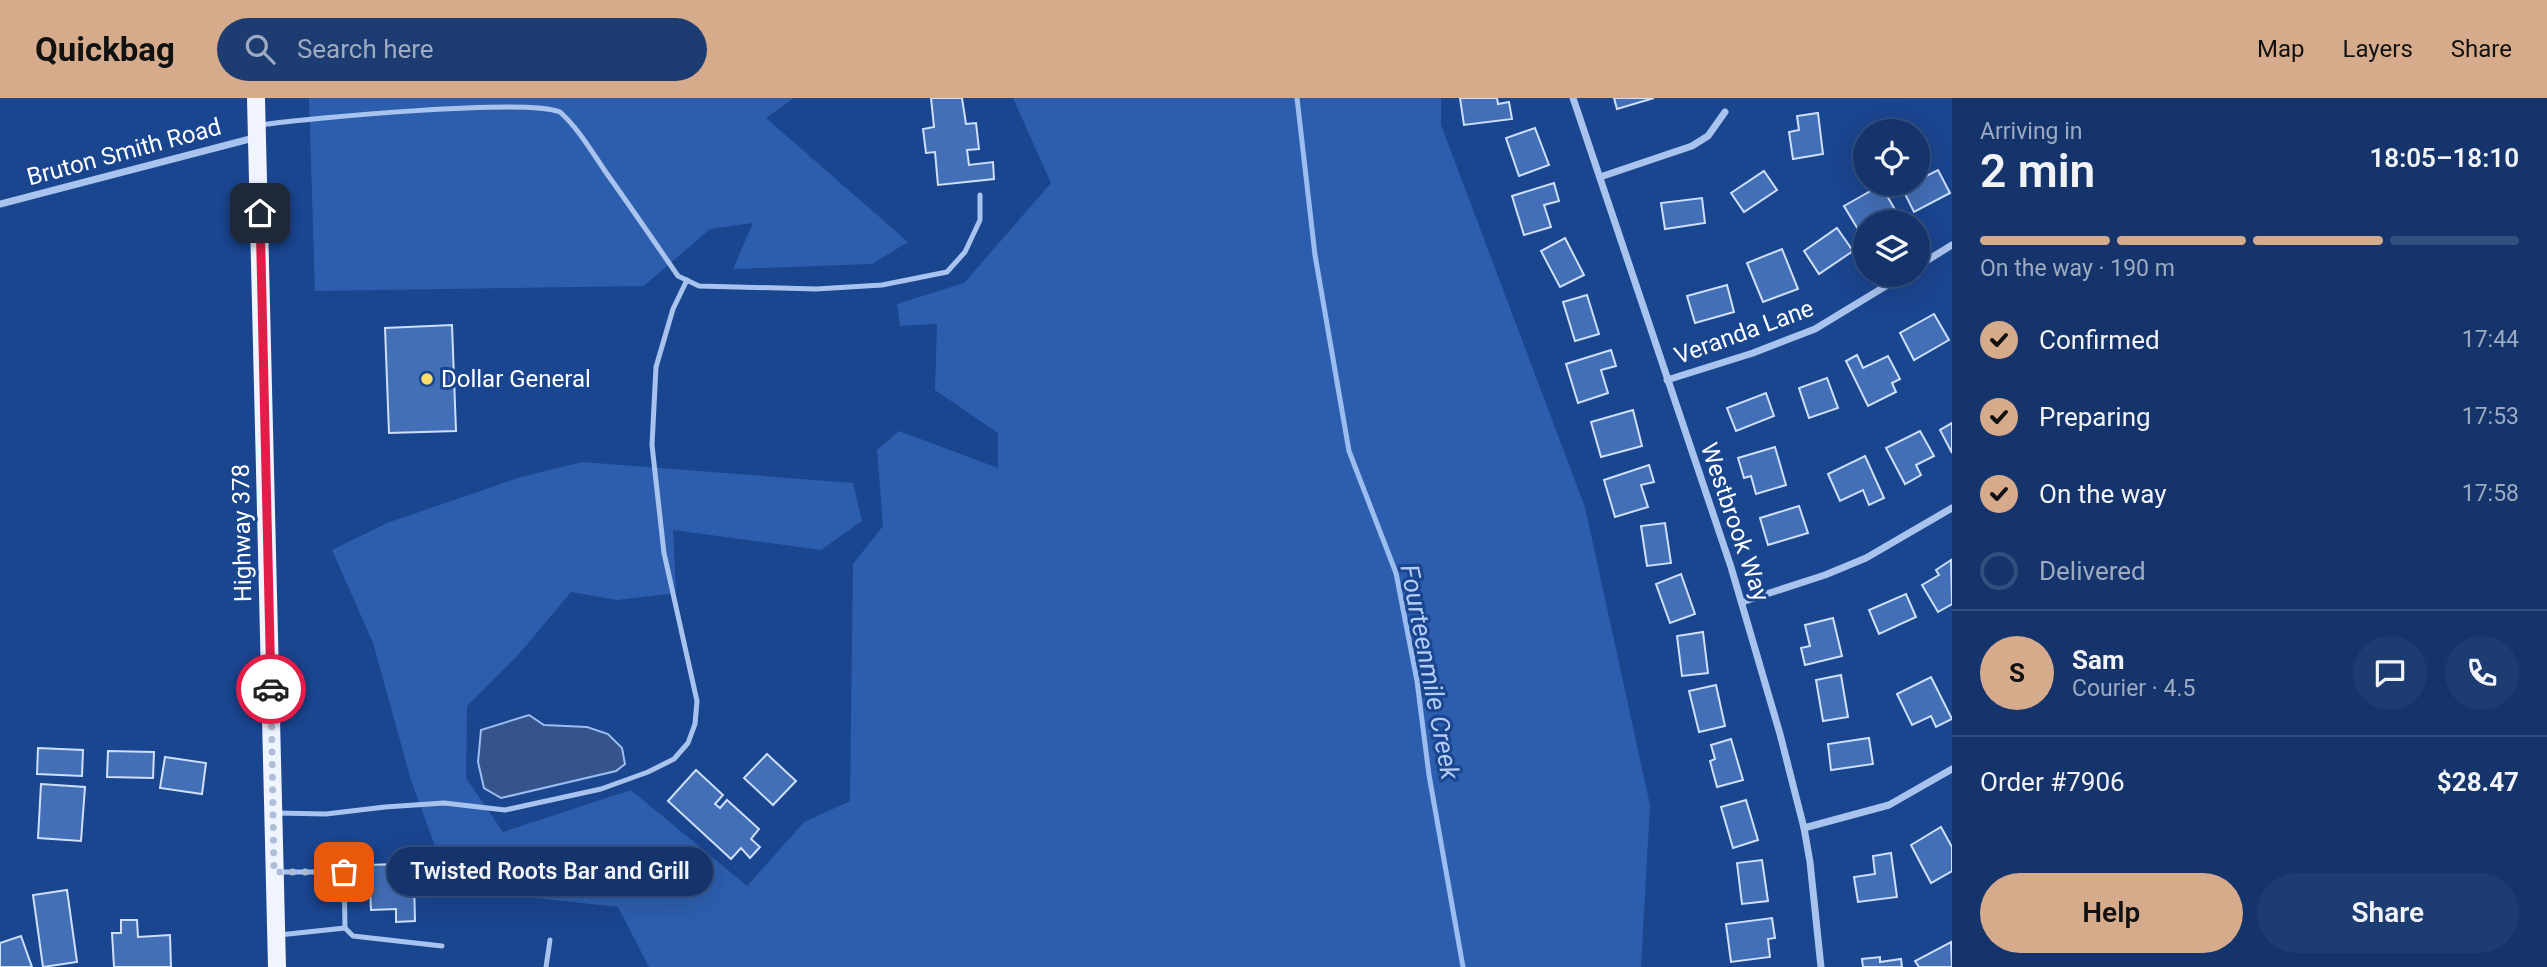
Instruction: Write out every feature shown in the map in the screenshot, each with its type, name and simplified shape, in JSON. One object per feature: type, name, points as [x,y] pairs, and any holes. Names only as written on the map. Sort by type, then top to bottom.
[{"type":"main road","name":"Highway 378","points":[[256,98],[276,967]]},
{"type":"street","name":"Westbrook Way","points":[[1573,98],[1742,602],[1804,828],[1821,967]]},
{"type":"street","points":[[1600,177],[1692,146],[1708,136],[1725,112]]},
{"type":"street","name":"Bruton Smith Road","points":[[0,204],[257,131]]},
{"type":"street","points":[[1930,259],[1952,245]]},
{"type":"street","name":"Veranda Lane","points":[[1667,380],[1753,353],[1815,329],[1884,287]]},
{"type":"street","points":[[1742,602],[1825,575],[1866,558],[1952,508]]},
{"type":"street","points":[[1804,828],[1889,805],[1952,769]]},
{"type":"lane","points":[[257,131],[396,105],[524,101],[558,110],[584,141],[678,276],[699,285],[816,289],[883,285],[947,272],[965,252],[980,220],[980,195]]},
{"type":"lane","points":[[274,813],[326,814],[444,803],[505,810],[601,789],[648,772],[674,759],[688,743],[695,724],[697,701],[664,553],[652,445],[656,367],[673,309],[687,280]]},
{"type":"lane","points":[[274,872],[344,872],[345,929]]},
{"type":"lane","points":[[276,935],[345,929],[353,936],[442,946]]},
{"type":"lane","points":[[546,967],[550,940]]},
{"type":"shaded area","points":[[309,98],[794,98],[766,118],[908,242],[872,264],[733,269],[753,223],[710,229],[644,286],[315,291]]},
{"type":"shaded area","points":[[1013,98],[1441,98],[1441,125],[1585,507],[1650,805],[1641,967],[649,967],[618,907],[518,896],[436,849],[411,780],[373,643],[332,550],[387,523],[521,477],[582,462],[853,483],[862,521],[821,550],[673,530],[676,593],[617,600],[571,592],[519,654],[467,706],[466,778],[503,832],[631,790],[747,886],[804,822],[850,801],[853,564],[883,526],[877,450],[899,431],[998,468],[998,433],[935,390],[937,324],[900,326],[897,304],[964,283],[1051,183]]},
{"type":"shaded area","points":[[529,715],[544,725],[587,727],[608,734],[622,748],[625,764],[616,771],[501,798],[484,788],[478,762],[481,730]]},
{"type":"building","points":[[931,98],[962,98],[966,124],[976,123],[979,149],[967,150],[969,165],[993,162],[994,179],[938,185],[935,152],[926,153],[923,129],[934,127]]},
{"type":"building","points":[[1460,98],[1497,98],[1498,104],[1509,102],[1512,119],[1464,125]]},
{"type":"building","points":[[1614,98],[1654,98],[1617,109]]},
{"type":"building","points":[[1818,113],[1823,154],[1793,159],[1789,132],[1799,130],[1797,116]]},
{"type":"building","points":[[1535,128],[1549,165],[1519,176],[1506,138]]},
{"type":"building","points":[[1938,170],[1950,193],[1913,210],[1906,196],[1930,196],[1930,174]]},
{"type":"building","points":[[1764,171],[1777,190],[1744,212],[1731,193]]},
{"type":"building","points":[[1554,183],[1559,201],[1544,205],[1551,227],[1524,235],[1512,196]]},
{"type":"building","points":[[1862,196],[1887,196],[1895,210],[1853,210],[1853,221],[1844,206]]},
{"type":"building","points":[[1702,198],[1705,223],[1665,229],[1661,203]]},
{"type":"building","points":[[1837,228],[1853,251],[1819,274],[1804,251]]},
{"type":"building","points":[[1565,238],[1584,275],[1560,287],[1541,251]]},
{"type":"building","points":[[1782,249],[1798,289],[1763,302],[1747,263]]},
{"type":"building","points":[[1727,285],[1734,312],[1695,323],[1687,296]]},
{"type":"building","points":[[1587,295],[1599,334],[1575,341],[1563,302]]},
{"type":"building","points":[[1934,314],[1949,340],[1914,360],[1900,333]]},
{"type":"building","points":[[452,325],[456,431],[389,433],[385,328]]},
{"type":"building","points":[[1611,350],[1616,366],[1601,370],[1608,393],[1578,403],[1566,364]]},
{"type":"building","points":[[1857,355],[1863,368],[1888,356],[1900,379],[1892,383],[1896,392],[1868,406],[1846,361]]},
{"type":"building","points":[[1827,378],[1838,408],[1809,418],[1799,388]]},
{"type":"building","points":[[1766,393],[1774,416],[1736,431],[1727,408]]},
{"type":"building","points":[[1633,410],[1642,446],[1601,457],[1591,422]]},
{"type":"building","points":[[1952,423],[1952,453],[1940,430]]},
{"type":"building","points":[[1920,431],[1934,456],[1916,465],[1921,475],[1905,484],[1886,448]]},
{"type":"building","points":[[1775,447],[1786,485],[1756,494],[1751,476],[1744,478],[1738,458]]},
{"type":"building","points":[[1865,456],[1884,498],[1869,505],[1863,490],[1840,501],[1828,474]]},
{"type":"building","points":[[1649,465],[1654,482],[1641,485],[1648,507],[1615,517],[1604,480]]},
{"type":"building","points":[[1799,506],[1808,533],[1768,545],[1760,518]]},
{"type":"building","points":[[1665,523],[1671,563],[1647,566],[1641,526]]},
{"type":"building","points":[[1951,560],[1952,604],[1938,612],[1922,585],[1939,575],[1936,570]]},
{"type":"building","points":[[1681,574],[1695,614],[1670,623],[1656,584]]},
{"type":"building","points":[[1906,594],[1916,617],[1879,634],[1869,610]]},
{"type":"building","points":[[1833,618],[1842,656],[1805,665],[1801,648],[1810,646],[1805,625]]},
{"type":"building","points":[[1703,632],[1708,673],[1682,676],[1677,636]]},
{"type":"building","points":[[1841,675],[1848,717],[1823,721],[1816,680]]},
{"type":"building","points":[[1931,677],[1952,719],[1936,727],[1931,716],[1912,725],[1897,694]]},
{"type":"building","points":[[1716,685],[1725,726],[1699,732],[1689,691]]},
{"type":"building","points":[[1869,738],[1873,764],[1831,770],[1828,744]]},
{"type":"building","points":[[1731,739],[1743,780],[1717,787],[1710,761],[1715,759],[1711,745]]},
{"type":"building","points":[[38,748],[83,750],[82,776],[37,774]]},
{"type":"building","points":[[108,751],[154,752],[153,778],[107,777]]},
{"type":"building","points":[[767,754],[796,781],[773,805],[744,778]]},
{"type":"building","points":[[165,757],[206,763],[202,794],[160,788]]},
{"type":"building","points":[[696,770],[723,795],[715,804],[720,808],[727,800],[759,829],[751,839],[760,847],[750,858],[741,848],[731,859],[668,801]]},
{"type":"building","points":[[41,784],[85,787],[81,841],[38,838]]},
{"type":"building","points":[[1746,800],[1758,840],[1733,848],[1721,807]]},
{"type":"building","points":[[1941,827],[1952,847],[1952,871],[1931,883],[1911,845]]},
{"type":"building","points":[[1891,853],[1897,897],[1858,902],[1854,877],[1875,874],[1873,856]]},
{"type":"building","points":[[1762,860],[1768,901],[1742,904],[1737,863]]},
{"type":"building","points":[[422,863],[423,879],[414,879],[415,921],[396,922],[396,909],[371,910],[369,865]]},
{"type":"building","points":[[67,890],[77,962],[43,967],[33,895]]},
{"type":"building","points":[[1772,918],[1775,938],[1768,939],[1770,957],[1731,962],[1726,924]]},
{"type":"building","points":[[121,920],[137,920],[138,937],[170,935],[171,967],[114,967],[112,933],[121,933]]},
{"type":"building","points":[[21,936],[32,967],[0,967],[0,943]]},
{"type":"building","points":[[1951,942],[1952,967],[1919,967],[1915,961]]},
{"type":"building","points":[[1880,957],[1880,962],[1901,959],[1902,967],[1863,967],[1862,959]]},
{"type":"waterway","name":"Fourteenmile Creek","points":[[1297,98],[1315,255],[1349,451],[1396,573],[1417,681],[1429,775],[1463,967]]},
{"type":"way so far","points":[[271,689],[274,872],[344,872]]},
{"type":"place","name":"Dollar General","points":[[427,379]]},
{"type":"place","name":"Twisted Roots Bar and Grill","points":[[344,872]]},
{"type":"route","points":[[260,213],[271,689]]}]
